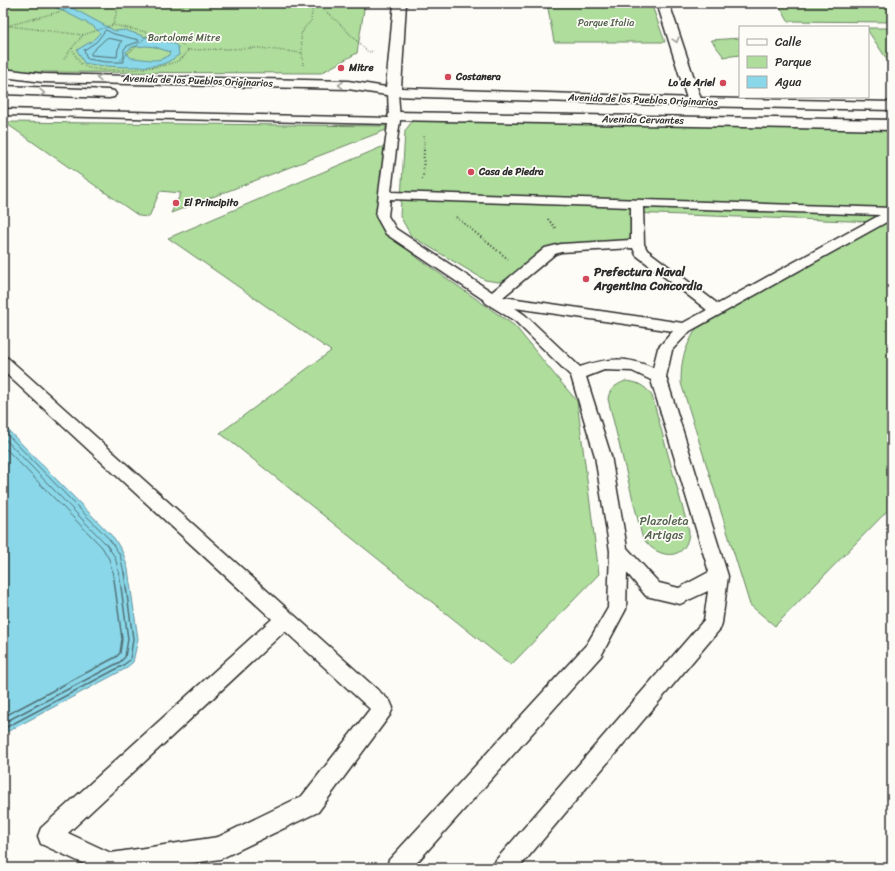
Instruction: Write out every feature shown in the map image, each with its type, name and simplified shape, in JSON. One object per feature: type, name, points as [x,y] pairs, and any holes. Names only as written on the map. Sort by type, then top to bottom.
[{"type":"street","points":[[393,92],[400,3]]},
{"type":"street","points":[[664,3],[695,102]]},
{"type":"street","name":"Avenida de los Pueblos Originarios","points":[[3,73],[43,78],[348,85],[393,92],[695,102],[892,106]]},
{"type":"street","name":"Avenida de los Pueblos Originarios","points":[[3,90],[120,94]]},
{"type":"street","name":"Avenida de los Pueblos Originarios","points":[[341,99],[393,92]]},
{"type":"street","name":"Avenida Cervantes","points":[[395,118],[892,125]]},
{"type":"lane","points":[[393,92],[395,118],[392,133],[386,195],[382,216],[390,231],[520,318],[578,374],[603,456],[619,551],[617,609],[594,650],[397,868]]},
{"type":"lane","points":[[3,112],[395,118]]},
{"type":"lane","points":[[386,195],[892,213]]},
{"type":"lane","points":[[637,204],[638,244],[640,252],[717,310]]},
{"type":"lane","points":[[504,868],[713,623],[719,576],[658,377],[665,348],[685,328],[892,213]]},
{"type":"lane","points":[[491,300],[550,251],[561,248],[638,244]]},
{"type":"lane","points":[[491,300],[685,328]]},
{"type":"lane","points":[[3,362],[383,708],[310,804],[220,848],[110,864],[49,836],[285,619]]},
{"type":"lane","points":[[578,374],[603,365],[634,366],[658,377]]},
{"type":"lane","points":[[619,551],[653,590],[680,596],[719,576]]},
{"type":"path","points":[[3,27],[62,11],[81,3]]},
{"type":"path","points":[[113,25],[119,3]]},
{"type":"path","points":[[306,84],[301,35],[310,21],[314,3],[338,22],[368,52],[396,51]]},
{"type":"path","points":[[96,31],[113,25],[149,34],[175,38],[188,50],[224,47],[272,49],[302,53]]},
{"type":"path","points":[[7,26],[84,35]]},
{"type":"path","points":[[120,61],[149,34]]},
{"type":"path","points":[[152,68],[179,61],[186,56],[188,50]]},
{"type":"path","points":[[532,200],[570,248]]},
{"type":"green space","name":"Bartolomé Mitre","points":[[3,3],[365,3],[357,53],[321,73],[22,72],[3,68]]},
{"type":"green space","name":"Parque Italia","points":[[547,3],[651,3],[665,42],[554,42]]},
{"type":"green space","points":[[778,3],[889,3],[892,7],[892,22],[788,21]]},
{"type":"green space","points":[[869,28],[892,28],[892,67],[869,32]]},
{"type":"green space","points":[[739,38],[739,55],[724,57],[711,40]]},
{"type":"green space","points":[[892,119],[892,215],[878,222],[629,213],[634,235],[623,242],[572,244],[509,279],[498,282],[485,280],[411,236],[400,216],[405,131],[413,120]]},
{"type":"green space","points":[[4,122],[386,126],[386,130],[171,213],[181,193],[160,191],[149,217],[139,216]]},
{"type":"green space","points":[[384,146],[381,195],[387,232],[419,259],[515,326],[577,401],[599,574],[511,665],[220,433],[331,351],[168,238]]},
{"type":"green space","points":[[892,218],[892,506],[775,626],[750,605],[681,383],[684,355],[696,329]]},
{"type":"green space","name":"Plazoleta Artigas","points":[[625,381],[640,385],[647,389],[652,396],[689,531],[687,542],[683,549],[677,553],[662,553],[654,550],[647,544],[642,536],[608,399],[614,388]]},
{"type":"water","points":[[47,3],[63,3],[115,31],[125,30],[146,37],[173,43],[178,47],[179,55],[163,64],[146,67],[84,63],[77,50],[92,41],[100,33],[93,26]],"holes":[[[132,47],[155,47],[170,52],[169,55],[165,58],[151,60],[131,58],[126,52]]]},
{"type":"water","points":[[3,425],[114,538],[123,553],[128,569],[138,639],[133,662],[125,669],[3,734]]},
{"type":"place","name":"Mitre","points":[[341,68]]},
{"type":"place","name":"Costanera","points":[[448,77]]},
{"type":"place","name":"Lo de Ariel","points":[[723,83]]},
{"type":"place","name":"Casa de Piedra","points":[[471,172]]},
{"type":"place","name":"El Principito","points":[[176,203]]},
{"type":"place","name":"Prefectura Naval Argentina Concordia","points":[[586,279]]}]
